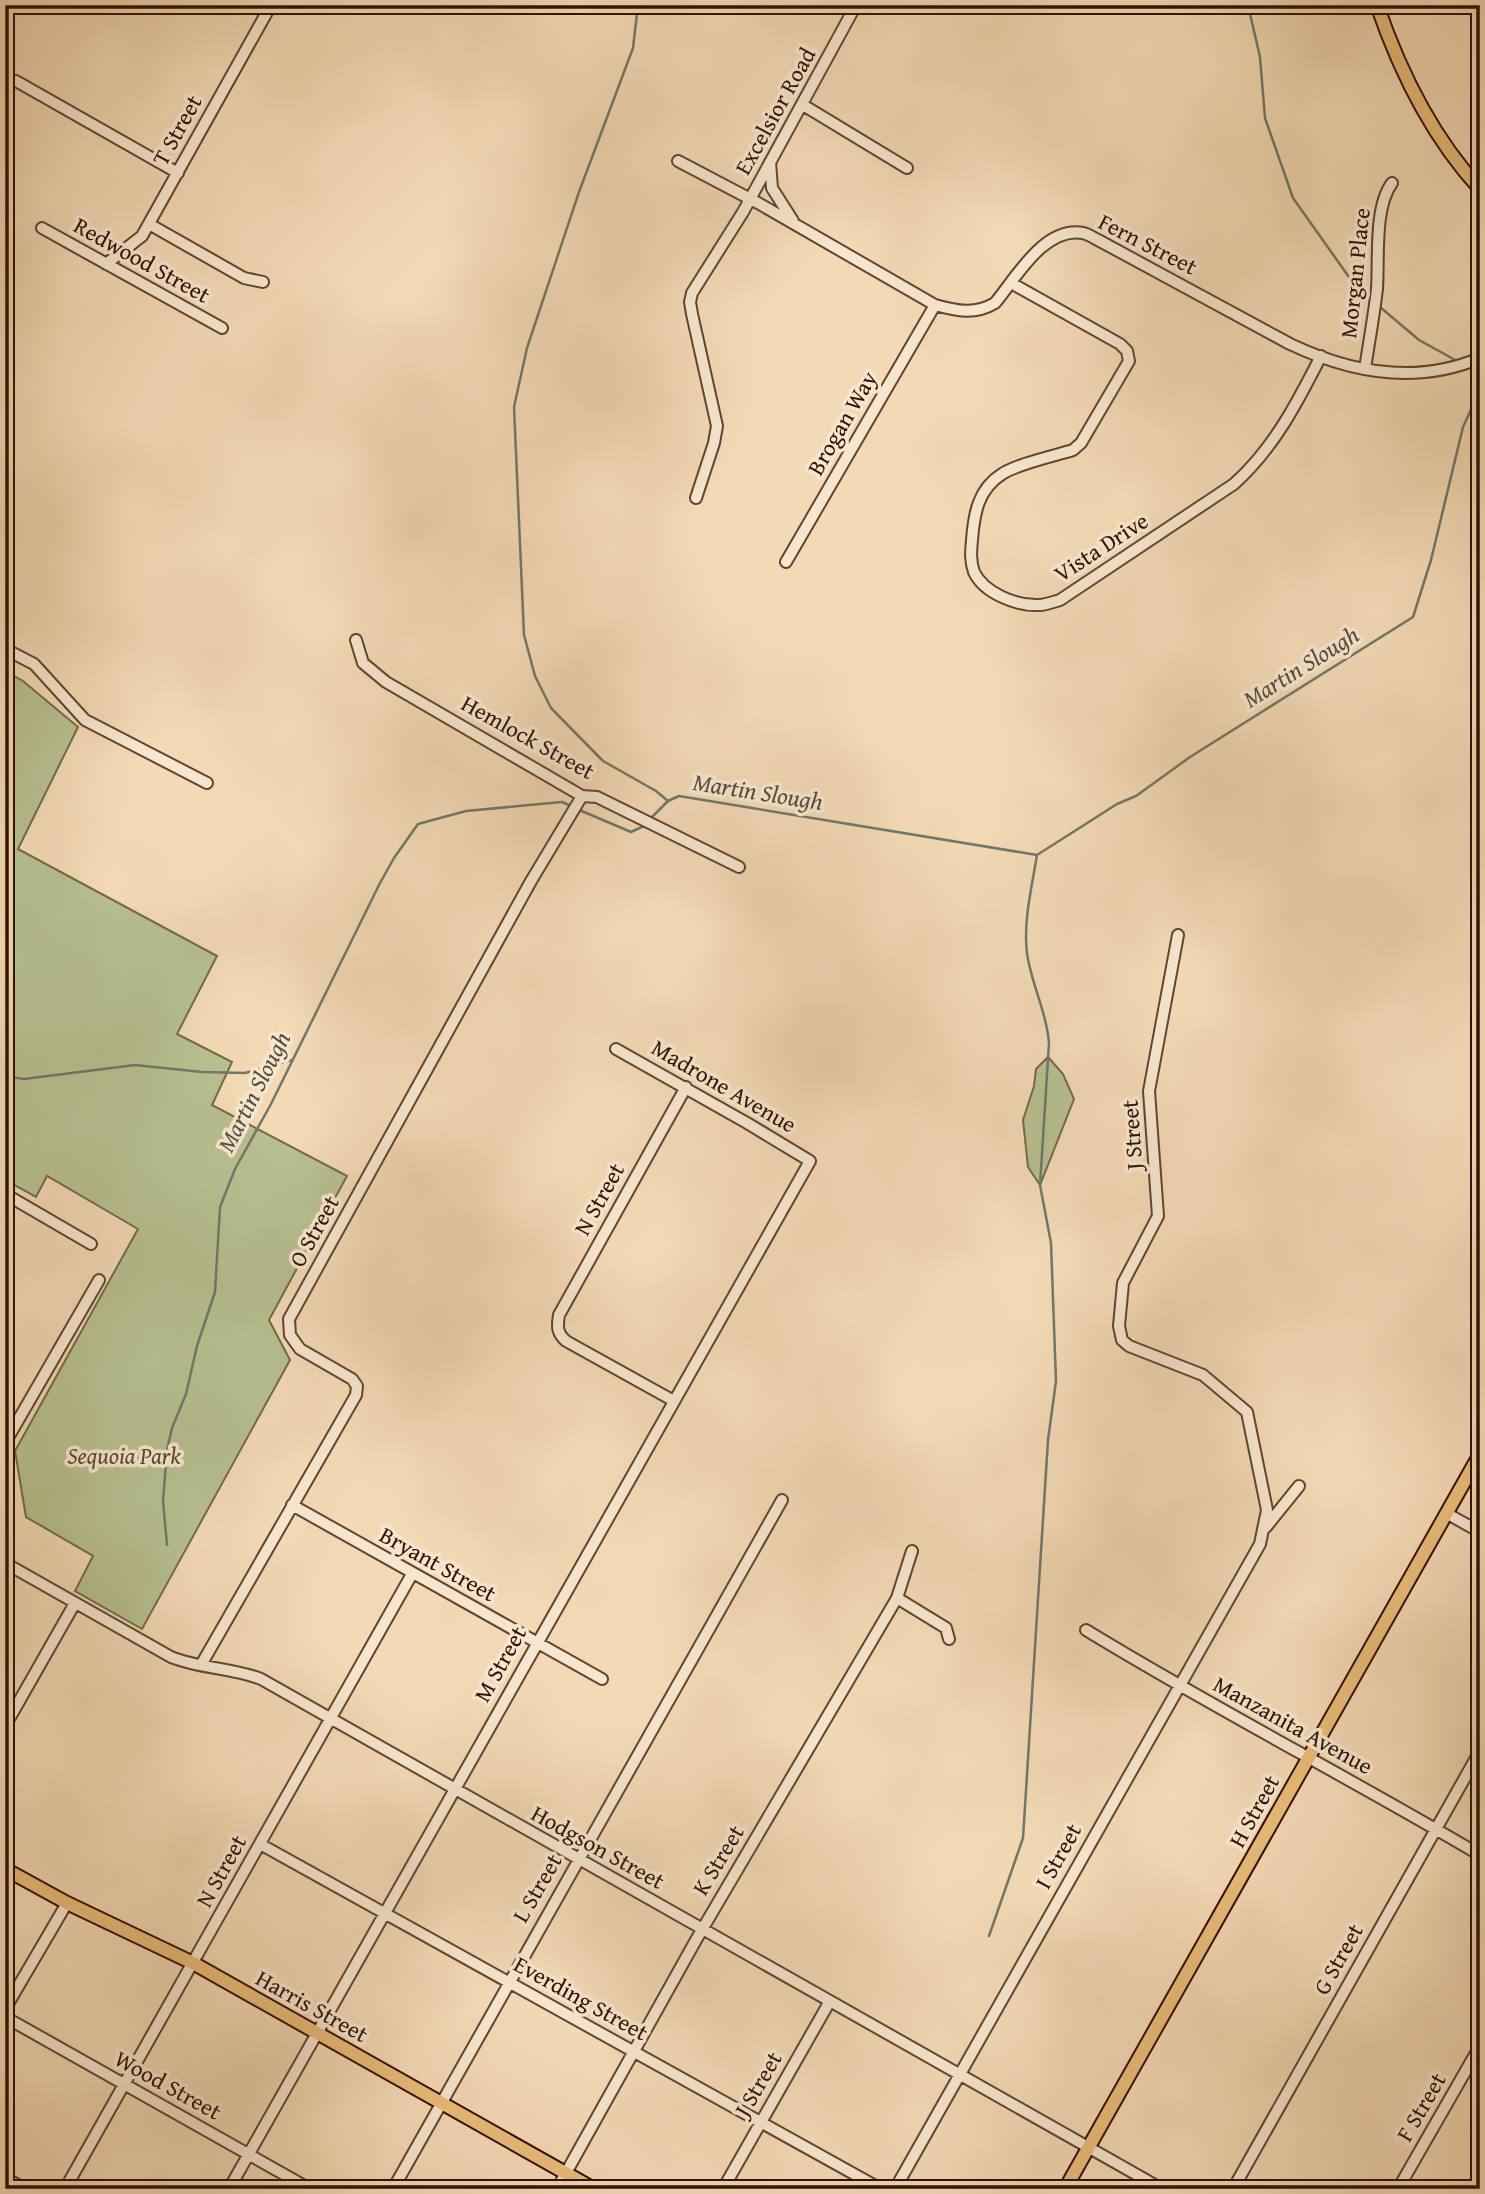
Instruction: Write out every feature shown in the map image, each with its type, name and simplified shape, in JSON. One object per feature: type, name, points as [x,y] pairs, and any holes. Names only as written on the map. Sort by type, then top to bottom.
[{"type":"main road","points":[[1377,5],[1433,129],[1454,161],[1480,189]]},
{"type":"main road","name":"H Street","points":[[1065,2189],[1480,1454]]},
{"type":"main road","name":"Harris Street","points":[[5,1869],[67,1903],[193,1963],[594,2189]]},
{"type":"street","name":"T Street","points":[[106,264],[142,236],[271,5]]},
{"type":"street","name":"Excelsior Road","points":[[696,498],[718,426],[690,302],[692,293],[749,200],[856,5]]},
{"type":"street","points":[[16,81],[178,173]]},
{"type":"street","points":[[803,105],[907,168]]},
{"type":"street","name":"Fern Street","points":[[678,161],[935,305],[961,311],[985,309],[995,303],[1044,244],[1064,234],[1082,233],[1290,344],[1321,356],[1365,369],[1414,374],[1436,372],[1480,358]]},
{"type":"street","points":[[770,162],[772,188],[796,226]]},
{"type":"street","name":"Morgan Place","points":[[1365,369],[1377,291],[1381,211],[1384,197],[1392,183]]},
{"type":"street","points":[[149,224],[244,278],[263,282]]},
{"type":"street","name":"Redwood Street","points":[[43,228],[222,328]]},
{"type":"street","name":"Vista Drive","points":[[1011,284],[1120,344],[1127,351],[1129,361],[1081,443],[1073,450],[1003,472],[987,486],[977,504],[971,559],[974,572],[996,593],[1028,605],[1045,605],[1059,600],[1234,484],[1256,465],[1278,436],[1321,356]]},
{"type":"street","name":"Brogan Way","points":[[786,562],[935,305]]},
{"type":"street","name":"Hemlock Street","points":[[356,640],[363,663],[386,682],[582,796],[597,797],[739,867]]},
{"type":"street","points":[[5,649],[34,664],[85,720],[207,783]]},
{"type":"street","name":"O Street","points":[[201,1665],[356,1395],[357,1386],[352,1379],[300,1349],[290,1335],[289,1319],[531,881],[582,796]]},
{"type":"street","name":"J Street","points":[[1178,935],[1149,1091],[1158,1216],[1123,1283],[1119,1326],[1122,1340],[1129,1346],[1203,1375],[1247,1412],[1267,1510],[1265,1530]]},
{"type":"street","name":"Madrone Avenue","points":[[616,1049],[810,1161]]},
{"type":"street","name":"N Street","points":[[674,1401],[577,1347],[559,1334],[559,1315],[686,1087]]},
{"type":"street","name":"M Street","points":[[229,2189],[810,1161]]},
{"type":"street","points":[[5,1194],[91,1244]]},
{"type":"street","points":[[5,1443],[99,1280]]},
{"type":"street","points":[[5,1419],[15,1426]]},
{"type":"street","points":[[1265,1530],[1299,1486]]},
{"type":"street","name":"L Street","points":[[393,2189],[508,1981],[782,1500]]},
{"type":"street","name":"Bryant Street","points":[[292,1505],[602,1679]]},
{"type":"street","points":[[1446,1513],[1480,1532]]},
{"type":"street","name":"I Street","points":[[895,2189],[1260,1544],[1265,1530]]},
{"type":"street","name":"K Street","points":[[557,2189],[702,1929],[897,1598],[912,1551]]},
{"type":"street","name":"Hodgson Street","points":[[5,1563],[171,1657],[240,1671],[261,1679],[1162,2189]]},
{"type":"street","name":"N Street","points":[[65,2189],[412,1574]]},
{"type":"street","points":[[897,1598],[946,1628],[949,1639]]},
{"type":"street","points":[[6,1722],[75,1603]]},
{"type":"street","name":"Manzanita Avenue","points":[[1086,1630],[1178,1685],[1480,1855]]},
{"type":"street","name":"G Street","points":[[1233,2189],[1480,1751]]},
{"type":"street","name":"Everding Street","points":[[260,1844],[881,2189]]},
{"type":"street","points":[[5,2009],[67,1903]]},
{"type":"street","name":"J Street","points":[[723,2189],[830,2001]]},
{"type":"street","name":"Wood Street","points":[[5,2017],[310,2189]]},
{"type":"street","name":"F Street","points":[[1398,2189],[1480,2046]]},
{"type":"street","points":[[5,2178],[25,2189]]},
{"type":"green space","name":"Sequoia Park","points":[[5,671],[23,681],[78,727],[18,849],[217,956],[177,1034],[232,1062],[212,1105],[347,1176],[269,1320],[290,1360],[142,1629],[75,1591],[93,1556],[26,1517],[15,1451],[138,1229],[47,1176],[36,1197],[5,1180]]},
{"type":"green space","points":[[1048,1057],[1063,1074],[1074,1099],[1040,1185],[1028,1167],[1023,1120],[1034,1086],[1036,1069]]},
{"type":"waterway","points":[[638,5],[633,48],[579,192],[527,348],[514,407],[524,635],[535,676],[551,708],[603,761],[656,791],[668,801]]},
{"type":"waterway","points":[[1248,5],[1260,57],[1265,118],[1293,198],[1356,287],[1372,301]]},
{"type":"waterway","points":[[1380,307],[1419,340],[1457,361]]},
{"type":"waterway","points":[[1469,367],[1480,372]]},
{"type":"waterway","name":"Martin Slough","points":[[651,818],[668,801],[679,796],[1037,855],[1117,804],[1136,796],[1190,757],[1413,617],[1431,560],[1463,427],[1480,390]]},
{"type":"waterway","name":"Martin Slough","points":[[167,1545],[163,1501],[167,1450],[215,1292],[220,1207],[235,1169],[271,1104],[380,883],[418,824],[466,811],[562,802],[571,806]]},
{"type":"waterway","name":"Martin Slough","points":[[577,809],[631,832],[644,826]]},
{"type":"waterway","points":[[989,1936],[1023,1838],[1048,1440],[1056,1381],[1051,1243],[1040,1185],[1049,1043],[1029,964],[1026,941],[1037,855]]},
{"type":"waterway","points":[[5,1076],[24,1079],[135,1065],[202,1072],[245,1073],[291,1060]]}]
